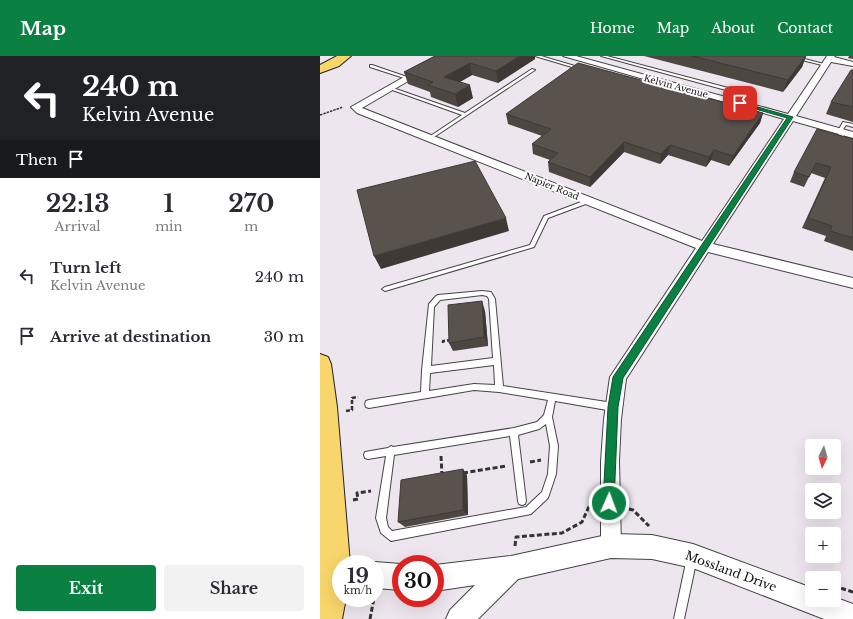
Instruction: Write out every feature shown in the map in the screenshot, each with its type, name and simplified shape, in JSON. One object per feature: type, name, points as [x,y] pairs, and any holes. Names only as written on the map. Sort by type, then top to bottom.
[{"type":"main road","points":[[320,69],[340,60]]},
{"type":"main road","points":[[320,75],[340,60]]},
{"type":"main road","points":[[320,364],[325,406],[337,555]]},
{"type":"main road","points":[[326,619],[332,596]]},
{"type":"street","name":"Napier Road","points":[[447,56],[356,108],[360,111],[705,247],[853,283]]},
{"type":"street","name":"Kelvin Avenue","points":[[574,57],[853,135]]},
{"type":"street","points":[[611,546],[609,503],[613,407],[618,377],[829,60],[853,64]]},
{"type":"street","name":"Mossland Drive","points":[[444,577],[511,568],[611,546],[652,547],[693,556],[853,617]]},
{"type":"street","points":[[459,619],[511,568]]},
{"type":"lane","points":[[537,56],[587,70]]},
{"type":"lane","points":[[550,60],[556,56]]},
{"type":"lane","points":[[603,56],[750,95],[755,107],[744,115],[736,113]]},
{"type":"lane","points":[[788,56],[829,60]]},
{"type":"lane","points":[[371,66],[408,78]]},
{"type":"lane","points":[[431,138],[533,70]]},
{"type":"lane","points":[[389,88],[466,115]]},
{"type":"lane","points":[[853,126],[845,123],[840,131],[844,143],[853,145]]},
{"type":"lane","points":[[385,289],[532,246],[546,217],[590,201]]},
{"type":"lane","points":[[425,395],[431,306],[438,298],[482,293],[489,294],[492,299],[499,389]]},
{"type":"lane","points":[[426,370],[497,361]]},
{"type":"lane","points":[[369,404],[474,387],[499,389],[613,407]]},
{"type":"lane","points":[[391,450],[381,518],[384,530],[391,536],[528,511],[545,495],[552,474],[554,446],[548,417],[552,398]]},
{"type":"lane","points":[[368,455],[391,450],[514,432],[539,425],[548,417]]},
{"type":"lane","points":[[514,432],[522,501]]},
{"type":"lane","points":[[678,619],[693,556]]},
{"type":"path","points":[[442,348],[443,341],[453,339]]},
{"type":"path","points":[[441,443],[442,477]]},
{"type":"path","points":[[526,463],[544,459]]},
{"type":"path","points":[[458,474],[510,465]]},
{"type":"path","points":[[435,478],[447,476]]},
{"type":"path","points":[[841,588],[853,592]]},
{"type":"path","points":[[370,619],[372,607]]},
{"type":"shaded area","points":[[320,56],[853,56],[853,619],[320,619]]},
{"type":"building","points":[[435,56],[520,56],[496,71],[470,63],[444,77],[470,85],[455,94],[428,85],[433,82],[404,72]]},
{"type":"building","points":[[692,56],[806,56],[788,80]]},
{"type":"building","points":[[578,63],[763,113],[733,156],[714,150],[709,157],[670,145],[661,154],[624,142],[590,177],[548,162],[558,153],[532,144],[551,129],[506,114]]},
{"type":"building","points":[[851,70],[853,70],[853,107],[831,102]]},
{"type":"building","points":[[817,129],[853,139],[853,238],[830,231],[832,226],[808,218],[831,167],[816,163],[809,177],[794,172]]},
{"type":"building","points":[[475,161],[506,218],[374,256],[357,190]]},
{"type":"building","points":[[482,301],[484,337],[449,343],[448,305]]},
{"type":"building","points":[[463,469],[463,510],[398,522],[401,480]]},
{"type":"route","points":[[609,503],[613,407],[618,377],[790,117],[740,103]]}]
